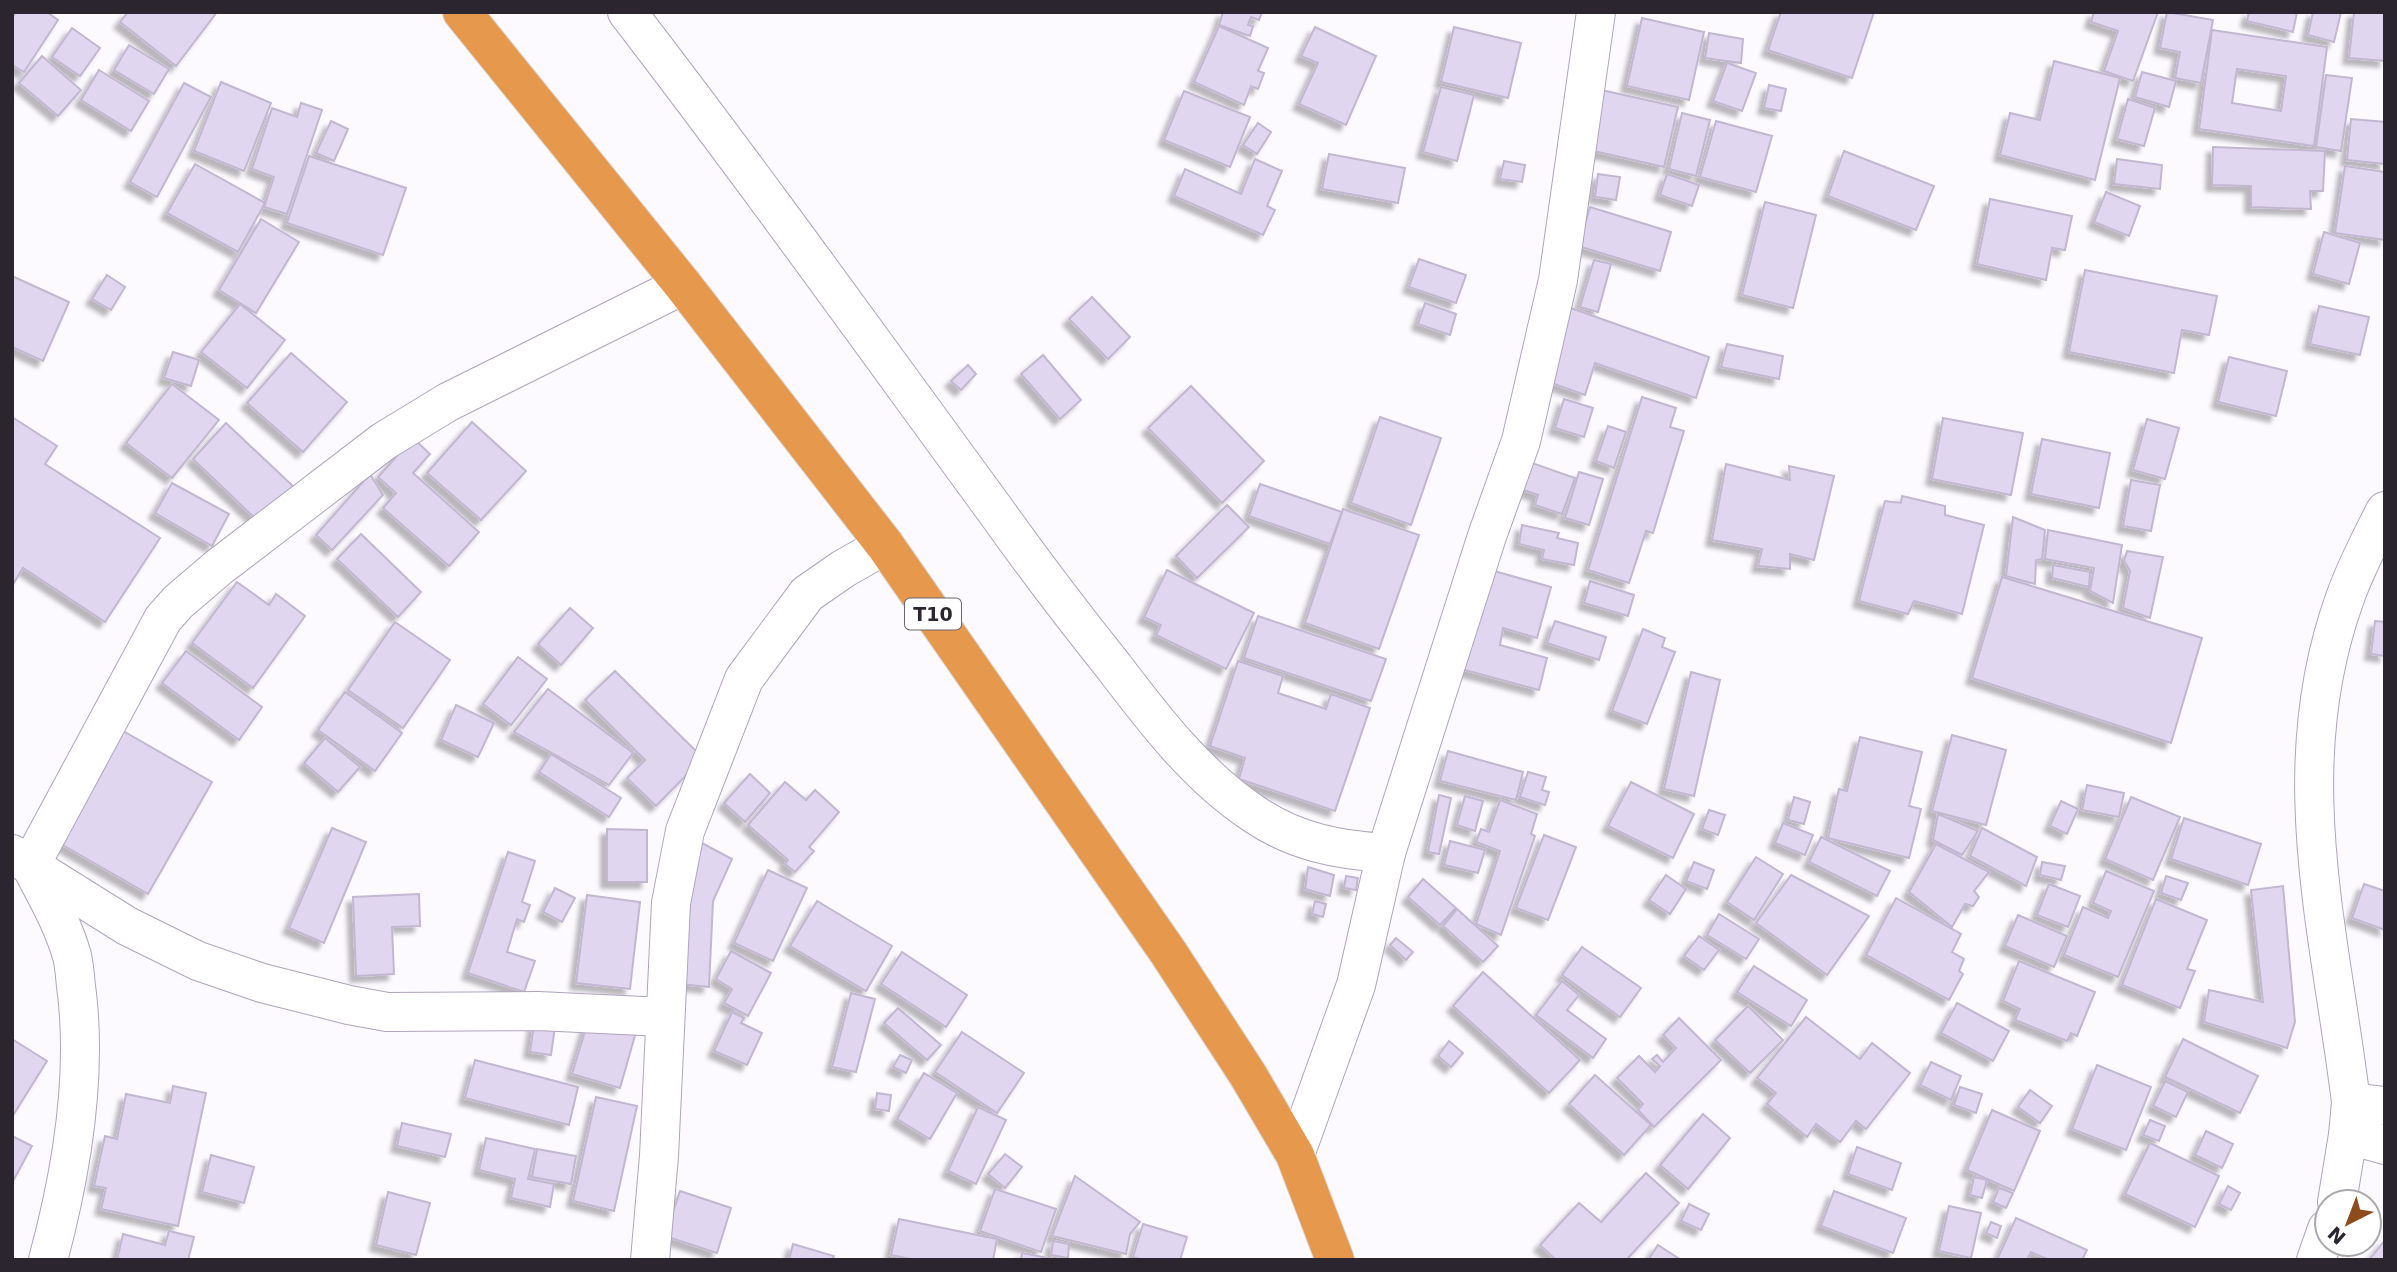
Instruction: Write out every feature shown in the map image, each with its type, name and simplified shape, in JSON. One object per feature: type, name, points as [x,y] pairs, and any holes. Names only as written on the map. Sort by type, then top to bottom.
[{"type":"highway","name":"T10","points":[[462,12],[684,285],[885,545],[1168,952],[1248,1075],[1295,1155],[1335,1260]]},
{"type":"street","points":[[627,12],[703,111],[1049,584],[1161,728],[1207,777],[1255,814],[1295,836],[1346,850],[1386,853]]},
{"type":"street","points":[[1295,1155],[1356,985],[1386,853],[1487,536],[1521,441],[1558,281],[1595,12]]},
{"type":"street","points":[[18,855],[163,620],[219,567],[384,441],[448,402],[684,285]]},
{"type":"street","points":[[2341,1188],[2361,1114],[2318,878],[2312,795],[2317,717],[2328,656],[2345,598],[2385,511]]},
{"type":"street","points":[[650,1260],[659,1156],[671,903],[685,831],[744,679],[807,594],[885,545]]},
{"type":"street","points":[[18,855],[127,926],[198,961],[262,983],[373,1011],[538,1011],[664,1017]]},
{"type":"street","points":[[18,855],[58,917],[72,958],[81,1032],[69,1160],[48,1260]]},
{"type":"street","points":[[2361,1114],[2385,1145]]},
{"type":"building","points":[[16,12],[47,12],[58,20],[24,72],[12,65],[12,18]]},
{"type":"building","points":[[128,12],[217,12],[176,66],[120,22]]},
{"type":"building","points":[[1223,12],[1262,12],[1259,20],[1251,17],[1248,25],[1253,26],[1250,36],[1219,25]]},
{"type":"building","points":[[1781,12],[1874,12],[1852,78],[1768,50]]},
{"type":"building","points":[[2094,12],[2158,12],[2133,81],[2104,71],[2118,31],[2091,22]]},
{"type":"building","points":[[2167,12],[2213,20],[2201,83],[2175,78],[2180,52],[2160,48]]},
{"type":"building","points":[[2249,12],[2297,12],[2293,32],[2247,21]]},
{"type":"building","points":[[2313,12],[2341,12],[2334,42],[2308,35]]},
{"type":"building","points":[[2354,12],[2385,12],[2385,61],[2349,58]]},
{"type":"building","points":[[1642,18],[1704,32],[1689,100],[1627,86]]},
{"type":"building","points":[[1219,26],[1268,48],[1258,71],[1264,73],[1258,89],[1251,86],[1244,105],[1194,82]]},
{"type":"building","points":[[1315,27],[1376,56],[1346,125],[1299,104],[1318,63],[1301,56]]},
{"type":"building","points":[[1454,27],[1521,43],[1508,98],[1441,82]]},
{"type":"building","points":[[72,28],[100,48],[80,76],[52,57]]},
{"type":"building","points":[[2212,30],[2327,47],[2314,146],[2199,129]],"holes":[[[2237,69],[2286,76],[2281,111],[2232,103]]]},
{"type":"building","points":[[1709,33],[1743,39],[1741,63],[1705,58]]},
{"type":"building","points":[[129,45],[169,69],[154,94],[114,70]]},
{"type":"building","points":[[42,56],[81,90],[58,116],[19,83]]},
{"type":"building","points":[[2054,61],[2120,78],[2095,180],[2000,155],[2010,113],[2040,120]]},
{"type":"building","points":[[1727,63],[1756,73],[1742,111],[1713,101]]},
{"type":"building","points":[[99,70],[149,101],[131,131],[81,100]]},
{"type":"building","points":[[2142,72],[2176,81],[2169,107],[2135,97]]},
{"type":"building","points":[[2326,75],[2352,78],[2341,151],[2316,147]]},
{"type":"building","points":[[221,82],[271,103],[244,171],[194,151]]},
{"type":"building","points":[[184,83],[211,97],[157,197],[130,182]]},
{"type":"building","points":[[1769,85],[1786,89],[1781,111],[1764,108]]},
{"type":"building","points":[[1441,87],[1474,95],[1457,161],[1423,152]]},
{"type":"building","points":[[1597,89],[1678,107],[1664,167],[1585,149]]},
{"type":"building","points":[[1184,91],[1250,117],[1230,167],[1164,140]]},
{"type":"building","points":[[2128,99],[2155,108],[2144,146],[2117,139]]},
{"type":"building","points":[[301,103],[322,110],[287,214],[264,207],[274,177],[252,169],[272,108],[297,117]]},
{"type":"building","points":[[1682,113],[1710,120],[1696,176],[1669,169]]},
{"type":"building","points":[[2351,119],[2385,122],[2385,164],[2347,160]]},
{"type":"building","points":[[331,121],[348,129],[334,161],[316,153]]},
{"type":"building","points":[[1716,121],[1772,136],[1756,192],[1700,177]]},
{"type":"building","points":[[1258,123],[1271,132],[1257,154],[1243,145]]},
{"type":"building","points":[[2213,147],[2325,151],[2323,191],[2310,191],[2311,209],[2251,207],[2251,186],[2212,185]]},
{"type":"building","points":[[1844,151],[1934,186],[1916,230],[1828,196]]},
{"type":"building","points":[[1329,154],[1405,168],[1398,203],[1322,189]]},
{"type":"building","points":[[309,156],[406,188],[383,255],[287,223]]},
{"type":"building","points":[[1255,159],[1282,171],[1267,206],[1275,210],[1263,235],[1174,196],[1185,169],[1241,194]]},
{"type":"building","points":[[2117,159],[2162,165],[2160,189],[2114,184]]},
{"type":"building","points":[[1504,161],[1525,165],[1522,182],[1500,179]]},
{"type":"building","points":[[195,164],[265,203],[238,252],[167,213]]},
{"type":"building","points":[[2345,166],[2385,172],[2385,240],[2335,233]]},
{"type":"building","points":[[1598,174],[1620,177],[1616,200],[1595,197]]},
{"type":"building","points":[[1667,174],[1699,185],[1692,206],[1660,195]]},
{"type":"building","points":[[2106,192],[2140,206],[2129,236],[2094,222]]},
{"type":"building","points":[[1990,199],[2072,216],[2065,250],[2052,248],[2046,280],[1977,264]]},
{"type":"building","points":[[1765,202],[1816,215],[1793,308],[1742,295]]},
{"type":"building","points":[[1590,207],[1671,232],[1660,271],[1578,246]]},
{"type":"building","points":[[261,219],[299,242],[256,313],[219,290]]},
{"type":"building","points":[[2324,232],[2360,243],[2349,284],[2313,274]]},
{"type":"building","points":[[1419,259],[1466,275],[1456,303],[1409,287]]},
{"type":"building","points":[[1594,260],[1611,264],[1598,312],[1580,307]]},
{"type":"building","points":[[2085,270],[2217,296],[2209,335],[2182,330],[2174,373],[2069,352]]},
{"type":"building","points":[[107,275],[125,287],[111,310],[92,299]]},
{"type":"building","points":[[12,276],[69,302],[43,361],[12,347]]},
{"type":"building","points":[[1092,297],[1130,337],[1108,359],[1069,319]]},
{"type":"building","points":[[1425,303],[1456,314],[1450,335],[1418,324]]},
{"type":"building","points":[[240,304],[285,340],[247,388],[201,352]]},
{"type":"building","points":[[2319,306],[2369,317],[2360,355],[2310,344]]},
{"type":"building","points":[[1568,307],[1709,357],[1696,398],[1595,363],[1585,395],[1543,380]]},
{"type":"building","points":[[1727,344],[1783,356],[1779,379],[1721,367]]},
{"type":"building","points":[[173,352],[199,360],[191,386],[164,378]]},
{"type":"building","points":[[291,353],[347,402],[303,452],[247,403]]},
{"type":"building","points":[[1043,355],[1081,400],[1060,419],[1021,374]]},
{"type":"building","points":[[2229,357],[2287,371],[2276,416],[2218,402]]},
{"type":"building","points":[[968,365],[976,374],[961,390],[951,381]]},
{"type":"building","points":[[172,384],[219,420],[172,478],[126,443]]},
{"type":"building","points":[[1191,386],[1264,461],[1222,503],[1148,428]]},
{"type":"building","points":[[1642,397],[1676,408],[1670,427],[1684,431],[1653,533],[1646,531],[1629,583],[1588,570]]},
{"type":"building","points":[[1564,399],[1593,408],[1584,437],[1555,428]]},
{"type":"building","points":[[12,417],[57,446],[45,464],[160,538],[105,622],[23,568],[12,586]]},
{"type":"building","points":[[1380,417],[1441,438],[1411,525],[1351,503]]},
{"type":"building","points":[[1943,418],[2023,433],[2011,495],[1932,479]]},
{"type":"building","points":[[2147,419],[2179,428],[2165,479],[2133,470]]},
{"type":"building","points":[[472,422],[526,471],[481,520],[427,473]]},
{"type":"building","points":[[226,423],[295,488],[261,524],[193,459]]},
{"type":"building","points":[[1608,426],[1626,432],[1614,468],[1596,461]]},
{"type":"building","points":[[413,438],[430,454],[413,473],[479,532],[449,566],[383,508],[396,493],[378,477]]},
{"type":"building","points":[[2042,439],[2110,453],[2099,508],[2031,494]]},
{"type":"building","points":[[1521,459],[1575,478],[1562,514],[1535,505],[1538,495],[1512,486]]},
{"type":"building","points":[[1726,464],[1790,480],[1789,466],[1834,476],[1814,560],[1790,554],[1790,569],[1758,566],[1762,549],[1712,540]]},
{"type":"building","points":[[1579,472],[1603,479],[1589,525],[1565,518]]},
{"type":"building","points":[[370,474],[383,495],[332,550],[316,535]]},
{"type":"building","points":[[2131,480],[2160,485],[2151,531],[2123,526]]},
{"type":"building","points":[[172,483],[229,514],[212,546],[155,513]]},
{"type":"building","points":[[1260,484],[1342,512],[1330,544],[1249,516]]},
{"type":"building","points":[[1902,496],[1945,506],[1945,515],[1984,525],[1962,614],[1914,601],[1908,614],[1859,601],[1885,501],[1901,503]]},
{"type":"building","points":[[1227,505],[1249,527],[1197,578],[1176,556]]},
{"type":"building","points":[[1343,509],[1419,535],[1379,649],[1305,623]]},
{"type":"building","points":[[2013,517],[2045,530],[2042,559],[2036,560],[2035,584],[2006,576]]},
{"type":"building","points":[[1522,525],[1559,533],[1557,538],[1578,543],[1574,565],[1542,559],[1544,550],[1519,544]]},
{"type":"building","points":[[2048,530],[2122,545],[2113,603],[2090,591],[2094,568],[2045,559]]},
{"type":"building","points":[[361,534],[421,592],[398,617],[337,559]]},
{"type":"building","points":[[2127,551],[2163,557],[2150,618],[2123,608],[2130,571],[2124,561]]},
{"type":"building","points":[[2053,565],[2090,572],[2089,587],[2052,578]]},
{"type":"building","points":[[1487,569],[1551,587],[1537,638],[1503,628],[1500,645],[1547,658],[1539,690],[1461,669]]},
{"type":"building","points":[[1167,570],[1254,613],[1226,669],[1156,635],[1161,625],[1144,617]]},
{"type":"building","points":[[2002,577],[2202,638],[2171,743],[1972,678]]},
{"type":"building","points":[[1590,581],[1634,595],[1628,616],[1584,603]]},
{"type":"building","points":[[237,582],[269,605],[276,594],[305,616],[253,688],[192,643]]},
{"type":"building","points":[[570,608],[593,628],[561,665],[538,644]]},
{"type":"building","points":[[1258,616],[1386,659],[1371,701],[1244,658]]},
{"type":"building","points":[[1555,621],[1606,637],[1599,660],[1547,643]]},
{"type":"building","points":[[2375,621],[2385,622],[2385,656],[2371,654]]},
{"type":"building","points":[[395,622],[450,660],[403,728],[348,690]]},
{"type":"building","points":[[1643,629],[1665,638],[1662,647],[1675,652],[1647,724],[1612,711]]},
{"type":"building","points":[[186,651],[262,707],[239,740],[162,683]]},
{"type":"building","points":[[518,657],[547,679],[511,725],[483,704]]},
{"type":"building","points":[[1238,661],[1283,676],[1278,693],[1326,709],[1331,694],[1370,708],[1335,811],[1239,779],[1245,758],[1210,746]]},
{"type":"building","points":[[615,671],[703,758],[656,806],[627,778],[645,760],[585,700]]},
{"type":"building","points":[[1691,672],[1720,680],[1694,796],[1664,789]]},
{"type":"building","points":[[548,689],[633,753],[609,785],[514,732]]},
{"type":"building","points":[[345,692],[402,733],[375,771],[318,730]]},
{"type":"building","points":[[456,705],[494,723],[478,757],[441,740]]},
{"type":"building","points":[[118,728],[212,782],[148,894],[54,840]]},
{"type":"building","points":[[1952,735],[2006,750],[1986,825],[1932,811]]},
{"type":"building","points":[[1860,737],[1922,752],[1909,806],[1921,809],[1909,858],[1828,838],[1839,789],[1847,791]]},
{"type":"building","points":[[325,738],[360,767],[338,792],[304,763]]},
{"type":"building","points":[[1448,751],[1523,772],[1516,800],[1440,781]]},
{"type":"building","points":[[551,754],[621,798],[609,817],[539,772]]},
{"type":"building","points":[[1528,772],[1546,777],[1542,790],[1549,792],[1545,805],[1520,797]]},
{"type":"building","points":[[750,774],[770,793],[745,822],[724,803]]},
{"type":"building","points":[[785,782],[806,800],[815,790],[839,812],[809,847],[814,851],[795,872],[785,864],[788,860],[748,825]]},
{"type":"building","points":[[1631,782],[1694,814],[1673,858],[1608,826]]},
{"type":"building","points":[[2087,785],[2124,793],[2119,817],[2082,810]]},
{"type":"building","points":[[1439,795],[1451,798],[1439,854],[1428,852]]},
{"type":"building","points":[[1465,796],[1483,801],[1475,831],[1457,825]]},
{"type":"building","points":[[1794,797],[1810,802],[1804,824],[1788,820]]},
{"type":"building","points":[[2131,797],[2180,817],[2153,880],[2105,859]]},
{"type":"building","points":[[1500,800],[1537,814],[1531,834],[1535,836],[1501,935],[1476,924],[1500,851],[1476,842],[1481,829],[1489,832]]},
{"type":"building","points":[[2061,801],[2078,809],[2067,834],[2050,826]]},
{"type":"building","points":[[1709,810],[1725,815],[1718,835],[1702,829]]},
{"type":"building","points":[[1938,814],[1978,831],[1962,855],[1933,840]]},
{"type":"building","points":[[2184,818],[2261,844],[2248,885],[2171,859]]},
{"type":"building","points":[[1783,823],[1813,835],[1805,855],[1775,843]]},
{"type":"building","points":[[332,828],[366,842],[324,943],[289,928]]},
{"type":"building","points":[[1982,828],[2037,857],[2026,886],[1970,856]]},
{"type":"building","points":[[607,829],[647,830],[647,882],[607,882]]},
{"type":"building","points":[[1544,835],[1576,847],[1548,920],[1516,908]]},
{"type":"building","points":[[1821,837],[1890,871],[1877,896],[1809,862]]},
{"type":"building","points":[[698,841],[732,859],[713,901],[709,987],[680,984]]},
{"type":"building","points":[[1450,841],[1485,850],[1478,873],[1444,865]]},
{"type":"building","points":[[1936,844],[1989,872],[1974,891],[1979,897],[1973,906],[1965,904],[1952,927],[1909,892]]},
{"type":"building","points":[[508,852],[535,861],[522,902],[530,905],[524,922],[517,919],[507,952],[535,961],[524,992],[468,973]]},
{"type":"building","points":[[1756,857],[1783,874],[1754,920],[1727,902]]},
{"type":"building","points":[[1694,862],[1714,870],[1707,889],[1686,881]]},
{"type":"building","points":[[2042,862],[2065,866],[2061,880],[2040,875]]},
{"type":"building","points":[[1308,867],[1334,875],[1330,896],[1305,889]]},
{"type":"building","points":[[768,870],[807,888],[773,961],[734,943]]},
{"type":"building","points":[[2106,871],[2154,891],[2118,977],[2064,955],[2083,907],[2108,918],[2111,911],[2093,903]]},
{"type":"building","points":[[1666,875],[1686,889],[1670,914],[1649,900]]},
{"type":"building","points":[[1791,875],[1869,916],[1827,975],[1756,923]]},
{"type":"building","points":[[1346,876],[1358,878],[1356,890],[1344,888]]},
{"type":"building","points":[[2166,876],[2188,883],[2181,900],[2161,893]]},
{"type":"building","points":[[1423,879],[1456,908],[1440,925],[1408,897]]},
{"type":"building","points":[[2049,884],[2080,896],[2068,927],[2037,915]]},
{"type":"building","points":[[2364,884],[2385,891],[2385,930],[2352,918]]},
{"type":"building","points":[[2283,886],[2295,1022],[2287,1048],[2204,1022],[2209,990],[2263,1002],[2251,890]]},
{"type":"building","points":[[555,888],[575,898],[562,922],[543,912]]},
{"type":"building","points":[[419,894],[420,926],[392,927],[394,974],[356,976],[353,897]]},
{"type":"building","points":[[587,895],[640,902],[630,989],[576,983]]},
{"type":"building","points":[[1896,898],[1961,934],[1952,952],[1964,959],[1959,971],[1963,974],[1949,1000],[1866,955]]},
{"type":"building","points":[[2156,899],[2207,920],[2187,969],[2195,971],[2180,1008],[2122,985]]},
{"type":"building","points":[[817,901],[892,946],[866,991],[790,946]]},
{"type":"building","points":[[1315,901],[1326,904],[1323,917],[1312,914]]},
{"type":"building","points":[[1457,909],[1498,946],[1483,962],[1443,926]]},
{"type":"building","points":[[1719,914],[1759,939],[1746,959],[1707,935]]},
{"type":"building","points":[[2018,915],[2067,936],[2054,967],[2005,946]]},
{"type":"building","points":[[1699,936],[1719,950],[1704,970],[1684,956]]},
{"type":"building","points":[[1396,938],[1413,952],[1406,960],[1390,945]]},
{"type":"building","points":[[1582,947],[1641,988],[1620,1017],[1562,975]]},
{"type":"building","points":[[731,951],[771,973],[748,1016],[724,1003],[732,989],[716,979]]},
{"type":"building","points":[[902,952],[967,995],[946,1027],[881,984]]},
{"type":"building","points":[[2019,961],[2095,992],[2077,1036],[2071,1033],[2067,1041],[2015,1020],[2020,1009],[2003,1001]]},
{"type":"building","points":[[1754,966],[1807,1000],[1791,1026],[1737,992]]},
{"type":"building","points":[[1483,972],[1580,1060],[1549,1093],[1453,1006]]},
{"type":"building","points":[[1562,981],[1579,995],[1567,1010],[1606,1039],[1593,1058],[1536,1015]]},
{"type":"building","points":[[851,993],[875,999],[856,1072],[832,1067]]},
{"type":"building","points":[[1957,1003],[2009,1031],[1993,1061],[1941,1033]]},
{"type":"building","points":[[1748,1006],[1783,1040],[1750,1073],[1715,1040]]},
{"type":"building","points":[[898,1008],[941,1045],[927,1060],[884,1023]]},
{"type":"building","points":[[732,1012],[744,1018],[741,1023],[762,1033],[747,1065],[714,1051]]},
{"type":"building","points":[[1806,1017],[1860,1059],[1872,1043],[1910,1073],[1866,1129],[1856,1121],[1840,1142],[1816,1124],[1807,1137],[1767,1104],[1776,1093],[1757,1078]]},
{"type":"building","points":[[589,1018],[636,1032],[620,1088],[572,1074]]},
{"type":"building","points":[[1679,1018],[1721,1060],[1654,1127],[1638,1110],[1643,1104],[1617,1078],[1639,1056],[1655,1072],[1660,1066],[1652,1059],[1657,1055],[1663,1062],[1676,1048],[1663,1035]]},
{"type":"building","points":[[534,1024],[555,1027],[551,1055],[530,1052]]},
{"type":"building","points":[[962,1032],[1024,1073],[997,1113],[935,1072]]},
{"type":"building","points":[[12,1039],[47,1061],[12,1117]]},
{"type":"building","points":[[2183,1039],[2258,1076],[2240,1113],[2165,1077]]},
{"type":"building","points":[[1449,1041],[1463,1053],[1451,1067],[1438,1056]]},
{"type":"building","points":[[900,1055],[912,1060],[906,1073],[893,1067]]},
{"type":"building","points":[[475,1060],[578,1087],[569,1125],[465,1098]]},
{"type":"building","points":[[1931,1062],[1961,1076],[1951,1100],[1920,1085]]},
{"type":"building","points":[[2097,1065],[2151,1087],[2126,1150],[2072,1129]]},
{"type":"building","points":[[924,1073],[957,1093],[930,1139],[897,1119]]},
{"type":"building","points":[[1595,1075],[1651,1125],[1624,1155],[1569,1104]]},
{"type":"building","points":[[2165,1081],[2188,1092],[2176,1117],[2153,1106]]},
{"type":"building","points":[[173,1086],[206,1093],[178,1226],[101,1209],[106,1188],[94,1186],[105,1136],[117,1139],[126,1094],[170,1103]]},
{"type":"building","points":[[1960,1087],[1982,1094],[1976,1113],[1954,1105]]},
{"type":"building","points":[[2030,1090],[2052,1106],[2040,1123],[2018,1107]]},
{"type":"building","points":[[877,1093],[891,1095],[889,1111],[875,1109]]},
{"type":"building","points":[[596,1097],[637,1106],[614,1211],[573,1201]]},
{"type":"building","points":[[978,1107],[1006,1120],[976,1184],[948,1171]]},
{"type":"building","points":[[1992,1110],[2040,1131],[2014,1191],[1967,1170]]},
{"type":"building","points":[[1703,1114],[1730,1138],[1688,1189],[1660,1165]]},
{"type":"building","points":[[2150,1120],[2165,1126],[2159,1141],[2143,1135]]},
{"type":"building","points":[[402,1123],[451,1134],[445,1157],[397,1146]]},
{"type":"building","points":[[2206,1131],[2233,1144],[2222,1168],[2195,1155]]},
{"type":"building","points":[[12,1136],[32,1146],[12,1183]]},
{"type":"building","points":[[486,1138],[535,1149],[528,1179],[554,1184],[550,1207],[511,1198],[515,1179],[479,1170]]},
{"type":"building","points":[[2150,1143],[2219,1176],[2195,1227],[2125,1194]]},
{"type":"building","points":[[1857,1147],[1901,1163],[1892,1190],[1848,1174]]},
{"type":"building","points":[[537,1149],[576,1156],[571,1184],[532,1177]]},
{"type":"building","points":[[1005,1154],[1022,1167],[1005,1188],[988,1174]]},
{"type":"building","points":[[211,1155],[254,1167],[244,1203],[202,1192]]},
{"type":"building","points":[[1646,1173],[1679,1203],[1627,1259],[1629,1260],[1556,1260],[1540,1245],[1579,1203],[1601,1222]]},
{"type":"building","points":[[1075,1176],[1140,1222],[1130,1234],[1126,1254],[1052,1236]]},
{"type":"building","points":[[1974,1177],[1987,1180],[1982,1198],[1970,1195]]},
{"type":"building","points":[[2228,1186],[2240,1193],[2231,1210],[2219,1204]]},
{"type":"building","points":[[1999,1188],[2013,1193],[2006,1208],[1993,1202]]},
{"type":"building","points":[[995,1189],[1056,1209],[1041,1252],[980,1231]]},
{"type":"building","points":[[680,1191],[731,1208],[717,1253],[665,1236]]},
{"type":"building","points":[[1834,1191],[1906,1218],[1893,1253],[1821,1226]]},
{"type":"building","points":[[388,1192],[430,1203],[416,1255],[376,1245]]},
{"type":"building","points":[[1689,1204],[1709,1214],[1701,1230],[1681,1221]]},
{"type":"building","points":[[1949,1206],[1981,1213],[1971,1258],[1939,1251]]},
{"type":"building","points":[[2016,1218],[2087,1250],[2082,1260],[2049,1260],[2031,1252],[2027,1260],[1997,1260]]},
{"type":"building","points":[[899,1219],[997,1239],[993,1260],[915,1260],[891,1255]]},
{"type":"building","points":[[1991,1222],[2001,1226],[1997,1238],[1986,1233]]},
{"type":"building","points":[[1143,1224],[1187,1237],[1180,1260],[1142,1260],[1133,1257]]},
{"type":"building","points":[[169,1231],[194,1237],[188,1260],[117,1260],[123,1234],[165,1245]]},
{"type":"building","points":[[2385,1240],[2385,1260],[2369,1260],[2383,1258]]},
{"type":"building","points":[[1053,1241],[1069,1244],[1068,1258],[1051,1255]]},
{"type":"building","points":[[793,1244],[834,1256],[832,1260],[789,1260]]},
{"type":"building","points":[[1658,1245],[1681,1260],[1648,1260]]},
{"type":"building","points":[[1022,1253],[1053,1259],[1021,1260]]}]
